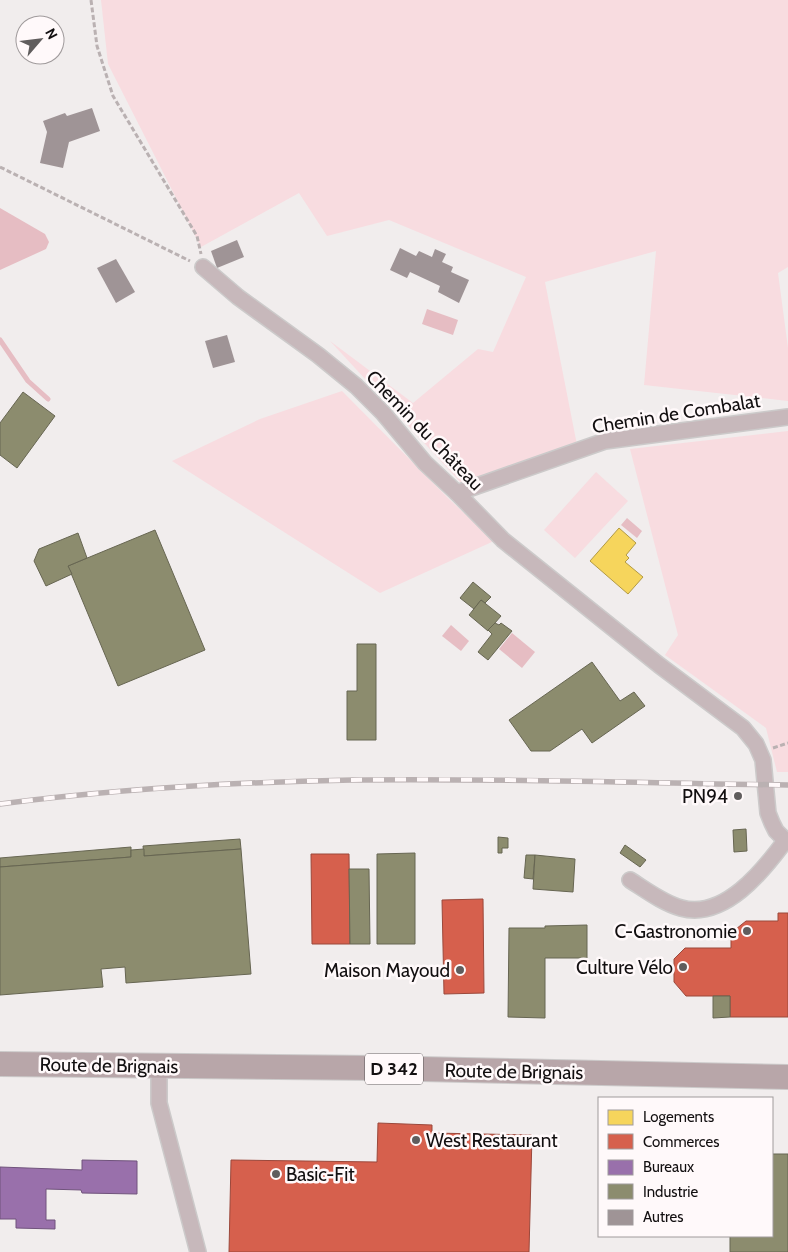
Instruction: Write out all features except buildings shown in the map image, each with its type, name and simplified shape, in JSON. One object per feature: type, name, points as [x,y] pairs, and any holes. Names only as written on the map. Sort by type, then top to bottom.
[{"type":"main road","name":"Route de Brignais","points":[[0,1064],[159,1065],[788,1077]]},
{"type":"street","name":"Chemin du Château","points":[[204,267],[238,297],[318,355],[356,386],[383,413],[426,464],[503,540],[659,665],[743,728],[756,744],[761,754],[765,768],[768,813],[776,831],[787,842]]},
{"type":"street","name":"Chemin de Combalat","points":[[457,493],[605,440],[788,417]]},
{"type":"street","points":[[630,880],[661,899],[681,908],[704,910],[726,900],[745,887],[768,865],[787,842]]},
{"type":"street","points":[[159,1065],[159,1103],[198,1252]]},
{"type":"path","points":[[91,0],[97,46],[113,96],[196,236],[204,267]]},
{"type":"path","points":[[0,168],[204,267]]},
{"type":"shaded area","points":[[101,0],[788,0],[788,267],[778,273],[788,348],[788,401],[644,385],[656,251],[545,282],[577,445],[463,485],[330,341],[413,403],[478,349],[493,352],[526,277],[389,220],[327,236],[299,193],[201,247],[108,64]]},
{"type":"shaded area","points":[[0,208],[45,234],[49,242],[46,249],[0,270]]},
{"type":"shaded area","points":[[427,309],[458,320],[453,335],[422,324]]},
{"type":"shaded area","points":[[342,391],[449,499],[494,541],[380,593],[172,461],[260,419]]},
{"type":"shaded area","points":[[788,431],[788,772],[777,772],[766,728],[665,655],[678,635],[630,449]]},
{"type":"shaded area","points":[[596,472],[628,501],[575,558],[544,530]]},
{"type":"shaded area","points":[[627,518],[642,531],[637,538],[621,525]]},
{"type":"shaded area","points":[[451,625],[469,641],[461,651],[442,636]]},
{"type":"shaded area","points":[[512,633],[535,652],[522,668],[499,649]]},
{"type":"waterway","points":[[0,340],[28,381],[48,399]]},
{"type":"railway","points":[[0,804],[132,790],[308,781],[461,780],[788,785]]},
{"type":"place","name":"PN94","points":[[738,796]]},
{"type":"place","name":"C-Gastronomie","points":[[747,931]]},
{"type":"place","name":"Culture Vélo","points":[[683,967]]},
{"type":"place","name":"Maison Mayoud","points":[[460,970]]},
{"type":"place","name":"West Restaurant","points":[[416,1140]]},
{"type":"place","name":"Basic-Fit","points":[[276,1174]]}]
